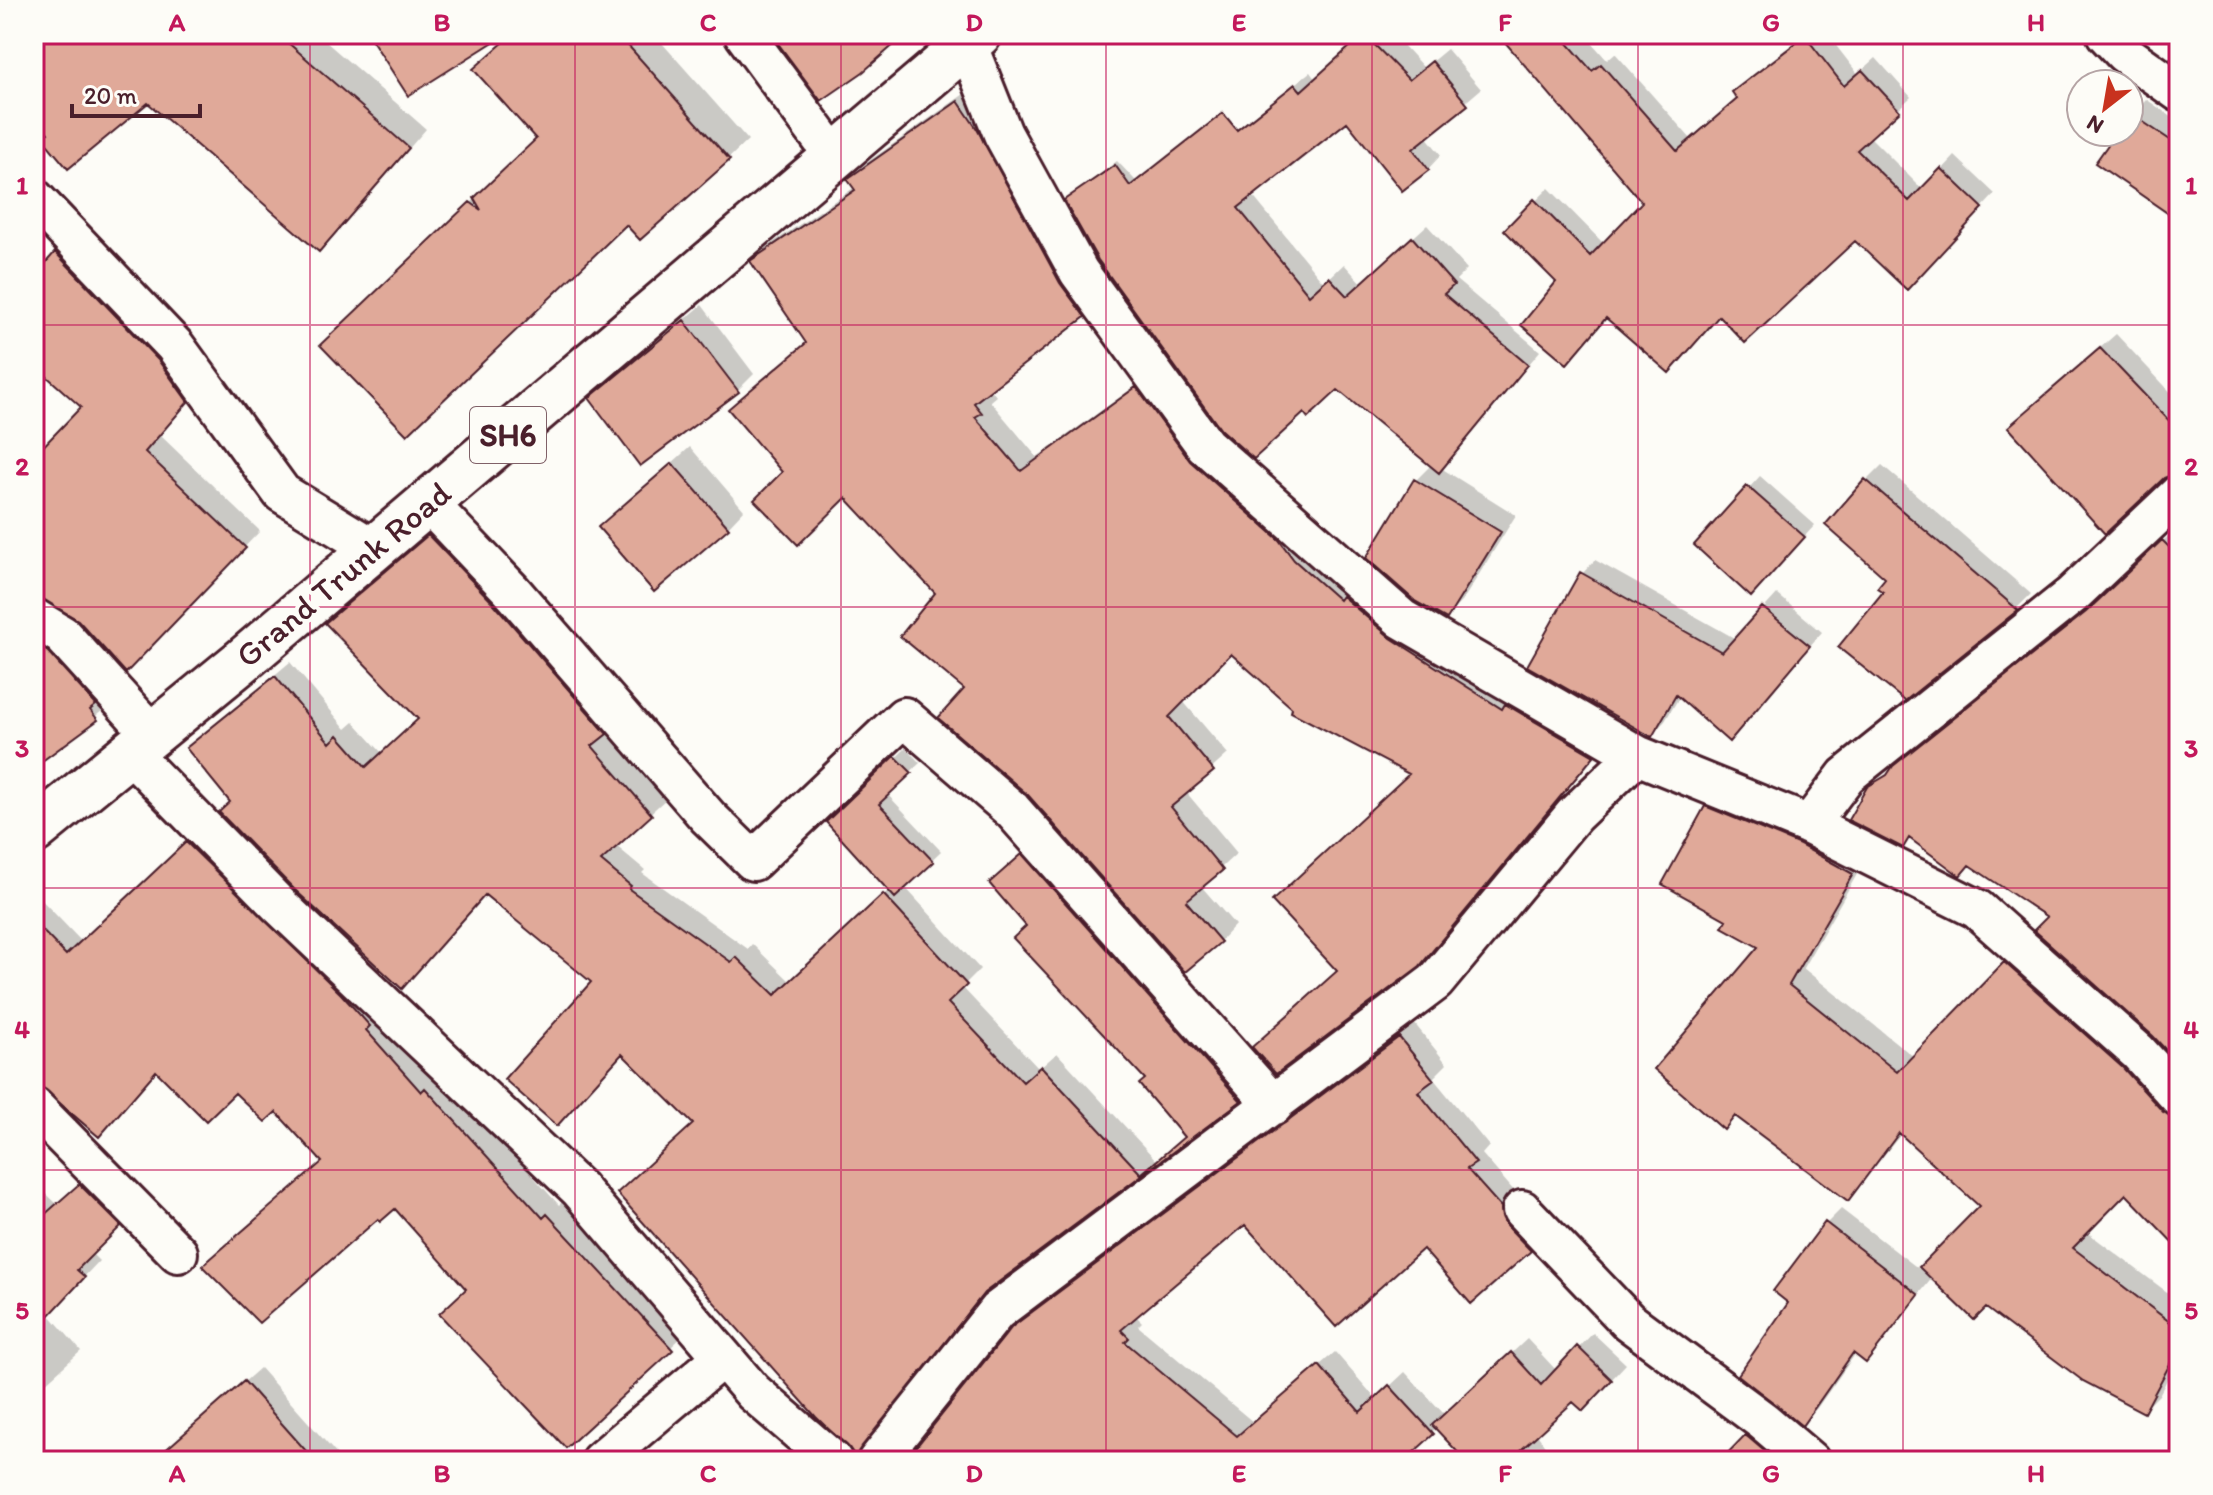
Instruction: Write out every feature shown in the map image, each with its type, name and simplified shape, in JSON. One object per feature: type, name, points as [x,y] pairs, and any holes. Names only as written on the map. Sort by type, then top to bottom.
[{"type":"main road","name":"Grand Trunk Road","points":[[34,831],[374,549],[973,39]]},
{"type":"street","points":[[744,34],[835,157]]},
{"type":"street","points":[[2106,34],[2124,53],[2179,92]]},
{"type":"street","points":[[973,39],[1003,134],[1079,272],[1205,445],[1402,619],[1637,755],[1809,825],[1977,909],[2138,1052],[2179,1097]]},
{"type":"street","points":[[34,198],[175,346],[282,493],[374,549]]},
{"type":"street","points":[[1809,825],[1846,776],[2072,595],[2179,494]]},
{"type":"street","points":[[428,503],[511,590],[708,817],[753,861],[904,717],[1012,810],[1274,1105]]},
{"type":"street","points":[[34,618],[62,635],[141,744],[289,916],[579,1189],[753,1392],[833,1461]]},
{"type":"street","points":[[877,1461],[997,1311],[1435,982],[1574,815],[1637,755]]},
{"type":"street","points":[[34,1107],[178,1253]]},
{"type":"street","points":[[1522,1210],[1628,1321],[1763,1421],[1810,1461]]},
{"type":"street","points":[[600,1461],[723,1357]]},
{"type":"building","points":[[34,34],[278,34],[409,148],[319,252],[148,103],[68,169],[42,138],[48,133],[34,116]]},
{"type":"building","points":[[368,34],[506,34],[408,96]]},
{"type":"building","points":[[513,34],[618,34],[730,160],[640,240],[626,225],[407,435],[320,345],[470,202],[481,210],[474,198],[536,139],[473,69]]},
{"type":"building","points":[[771,34],[906,34],[863,72],[821,101]]},
{"type":"building","points":[[1364,34],[1409,80],[1432,61],[1468,105],[1413,149],[1429,170],[1402,191],[1347,122],[1238,208],[1309,295],[1329,277],[1347,296],[1412,237],[1454,285],[1444,294],[1528,365],[1439,473],[1338,390],[1308,418],[1304,413],[1254,459],[1221,430],[1098,260],[1064,200],[1115,165],[1130,186],[1223,113],[1237,130],[1295,84],[1301,91]]},
{"type":"building","points":[[1498,34],[1560,34],[1592,71],[1601,64],[1677,151],[1737,99],[1732,92],[1805,36],[1844,86],[1862,70],[1900,111],[1857,150],[1909,201],[1941,168],[1983,208],[1907,290],[1855,241],[1745,343],[1719,316],[1669,373],[1606,318],[1567,364],[1521,325],[1556,282],[1504,230],[1534,199],[1590,256],[1642,202]]},
{"type":"building","points":[[958,101],[977,129],[1060,283],[1085,317],[974,403],[982,413],[975,417],[1021,471],[1136,387],[1190,461],[1279,540],[1294,560],[1339,600],[1342,596],[1391,638],[1502,709],[1505,704],[1594,756],[1420,966],[1276,1074],[1252,1047],[1337,971],[1272,901],[1409,774],[1291,712],[1292,708],[1231,654],[1169,717],[1214,771],[1171,807],[1223,870],[1186,901],[1221,942],[1185,972],[1028,795],[938,718],[964,689],[900,636],[935,593],[846,498],[798,545],[754,500],[782,472],[728,409],[806,343],[750,261],[855,190],[847,179]]},
{"type":"building","points":[[2145,123],[2179,146],[2179,221],[2095,163],[2106,148],[2145,148]]},
{"type":"building","points":[[55,252],[158,360],[188,402],[145,452],[246,548],[126,673],[78,620],[34,596],[34,456],[81,407],[34,365],[34,276]]},
{"type":"building","points":[[684,320],[739,392],[640,466],[589,398]]},
{"type":"building","points":[[2100,348],[2179,431],[2179,473],[2164,478],[2105,534],[2008,427]]},
{"type":"building","points":[[672,463],[729,528],[654,592],[598,527]]},
{"type":"building","points":[[1414,479],[1501,532],[1447,619],[1415,601],[1366,558]]},
{"type":"building","points":[[1865,479],[2018,610],[1905,701],[1838,647],[1883,592],[1877,588],[1885,578],[1825,525]]},
{"type":"building","points":[[1747,486],[1805,537],[1751,597],[1694,545]]},
{"type":"building","points":[[428,535],[495,605],[607,734],[592,746],[652,815],[601,861],[631,886],[629,889],[731,962],[736,957],[775,995],[883,894],[967,985],[948,1003],[1023,1082],[1041,1066],[1141,1174],[1184,1137],[1139,1084],[1145,1079],[1013,938],[1026,926],[989,883],[1022,854],[1241,1101],[984,1293],[856,1456],[816,1417],[617,1193],[693,1124],[622,1054],[557,1126],[504,1079],[591,982],[485,895],[402,989],[294,889],[219,812],[230,802],[186,748],[275,676],[330,743],[338,735],[366,767],[418,719],[325,623]]},
{"type":"building","points":[[2162,540],[2179,557],[2179,1064],[2153,1036],[2034,930],[2047,917],[1969,865],[1960,876],[1909,838],[1903,848],[1848,820],[1867,787],[1887,775],[1893,766],[2086,612]]},
{"type":"building","points":[[1580,572],[1722,652],[1762,607],[1810,646],[1729,742],[1676,695],[1652,737],[1527,666]]},
{"type":"building","points":[[34,644],[48,652],[96,705],[90,710],[98,720],[34,767]]},
{"type":"building","points":[[895,756],[912,773],[879,804],[934,862],[895,898],[826,822]]},
{"type":"building","points":[[1705,806],[1800,845],[1853,874],[1789,985],[1897,1072],[2004,962],[2123,1068],[2163,1112],[2179,1118],[2179,1249],[2126,1194],[2073,1248],[2179,1329],[2179,1347],[2144,1413],[2083,1381],[1986,1308],[1974,1320],[1919,1267],[1979,1206],[1899,1133],[1848,1201],[1735,1116],[1724,1130],[1654,1069],[1758,947],[1722,927],[1726,920],[1662,884]]},
{"type":"building","points":[[186,842],[341,994],[370,1026],[366,1030],[421,1092],[425,1088],[543,1218],[547,1214],[673,1350],[566,1448],[439,1314],[466,1289],[395,1209],[380,1222],[378,1219],[259,1323],[202,1266],[322,1162],[276,1112],[265,1122],[235,1093],[206,1121],[156,1071],[99,1137],[34,1081],[34,922],[66,955]]},
{"type":"building","points":[[1399,1037],[1434,1080],[1418,1092],[1476,1163],[1467,1169],[1501,1207],[1506,1225],[1531,1251],[1471,1304],[1423,1249],[1336,1327],[1245,1225],[1121,1330],[1129,1338],[1125,1342],[1237,1436],[1319,1365],[1360,1412],[1389,1385],[1434,1434],[1404,1461],[905,1461],[1012,1327]]},
{"type":"building","points":[[79,1184],[121,1226],[77,1270],[85,1277],[34,1332],[34,1224]]},
{"type":"building","points":[[1825,1222],[1919,1295],[1866,1363],[1853,1353],[1802,1426],[1738,1375],[1788,1303],[1773,1291]]},
{"type":"building","points":[[1577,1346],[1612,1380],[1583,1411],[1573,1402],[1509,1461],[1466,1461],[1432,1425],[1511,1352],[1541,1385]]},
{"type":"building","points":[[244,1381],[315,1461],[153,1461]]},
{"type":"building","points":[[1745,1435],[1749,1438],[1776,1461],[1720,1461]]}]
